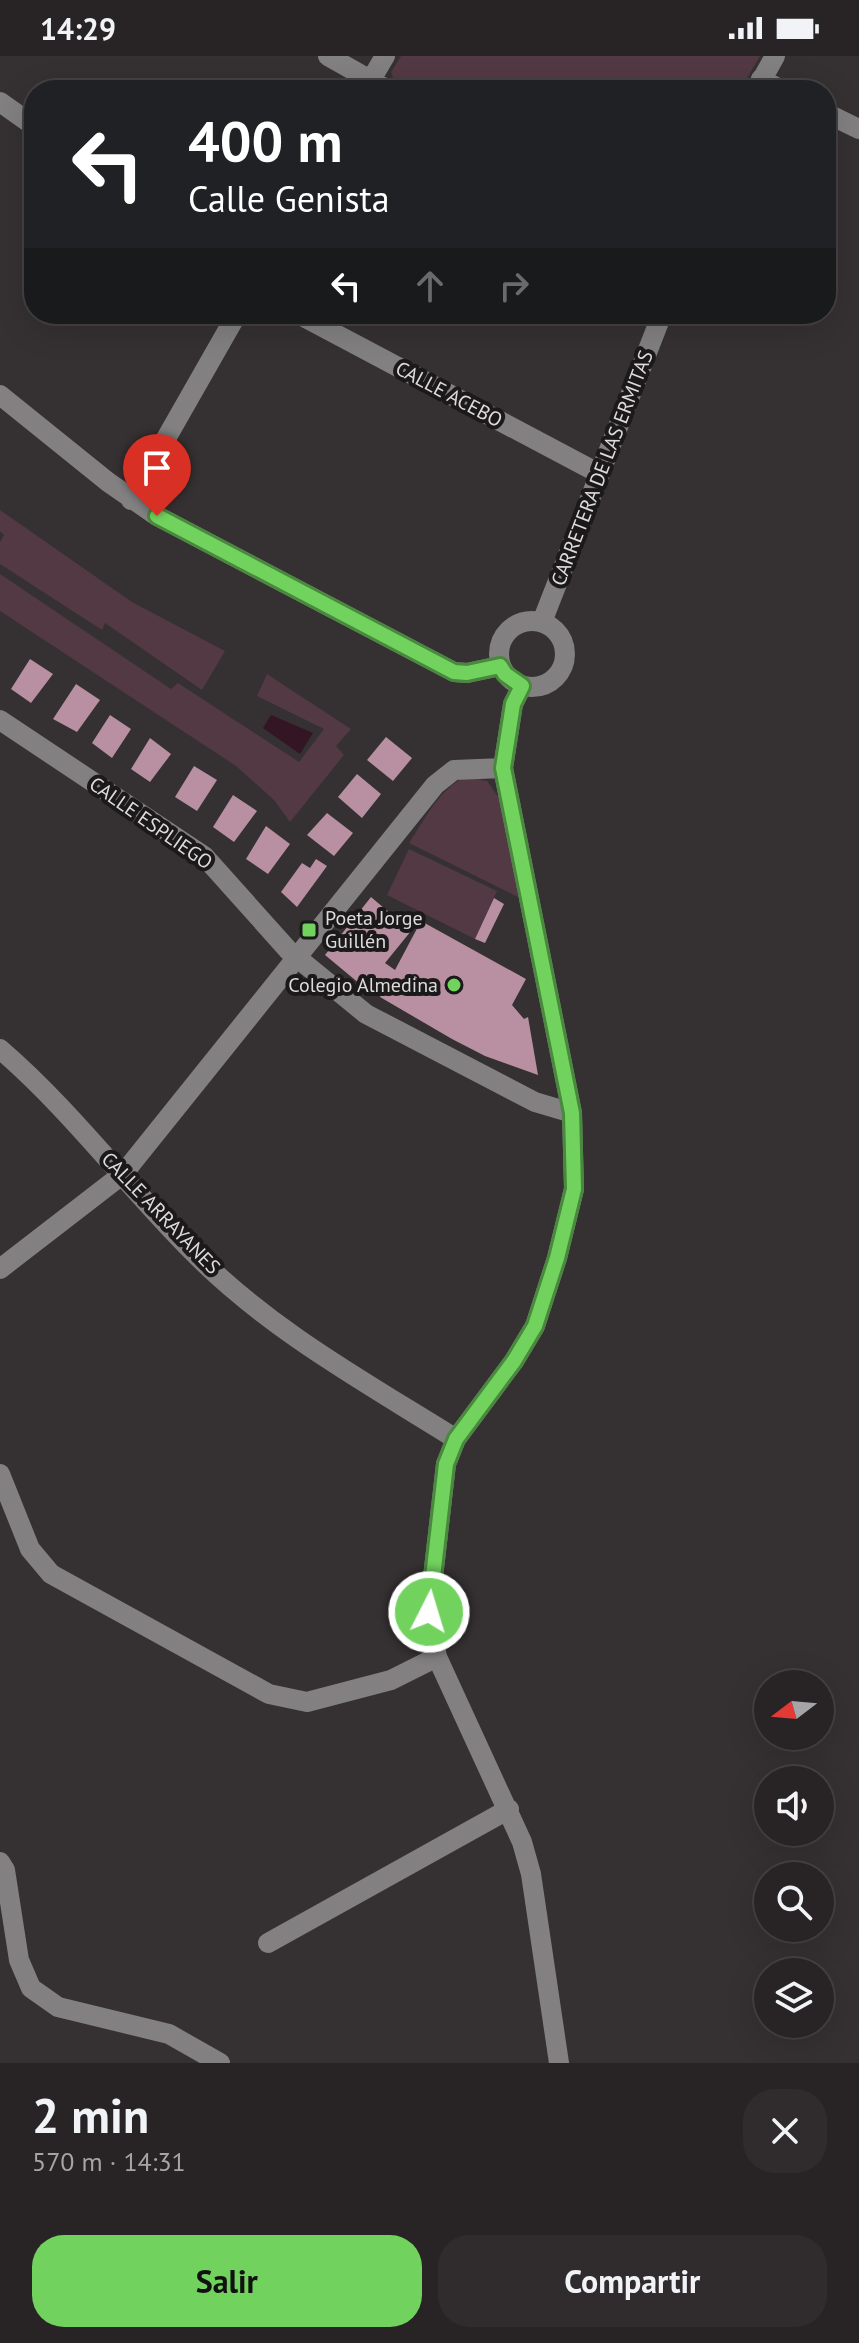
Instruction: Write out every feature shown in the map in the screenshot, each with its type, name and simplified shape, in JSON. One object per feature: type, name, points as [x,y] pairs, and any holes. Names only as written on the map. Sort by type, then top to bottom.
[{"type":"street","points":[[328,56],[364,80]]},
{"type":"street","points":[[376,80],[385,56]]},
{"type":"street","points":[[761,80],[775,56]]},
{"type":"street","points":[[0,102],[24,119]]},
{"type":"street","points":[[836,118],[859,129]]},
{"type":"street","points":[[131,500],[231,324]]},
{"type":"street","name":"CALLE ACEBO","points":[[317,324],[600,474]]},
{"type":"street","name":"CARRETERA DE LAS ERMITAS","points":[[542,622],[658,324]]},
{"type":"street","points":[[0,395],[131,500],[454,672],[467,673],[500,666]]},
{"type":"street","points":[[521,622],[542,622],[551,627],[564,643],[564,664],[559,674],[542,686],[522,686],[505,674],[500,666],[499,645],[504,635],[521,622]]},
{"type":"street","points":[[522,686],[513,704],[503,768],[572,1113],[574,1189],[557,1258],[535,1326],[514,1361],[456,1439],[446,1464],[440,1494],[429,1612],[437,1657],[509,1809],[531,1874],[559,2063]]},
{"type":"street","name":"CALLE ESPLIEGO","points":[[0,720],[204,856],[296,958],[332,989],[386,1025],[535,1102],[572,1113]]},
{"type":"street","points":[[0,1269],[123,1174],[435,785],[454,770],[503,768]]},
{"type":"street","name":"CALLE ARRAYANES","points":[[0,1049],[123,1174],[194,1253],[283,1331],[456,1439]]},
{"type":"street","points":[[0,1474],[30,1549],[51,1574],[269,1694],[307,1702],[391,1680],[437,1657]]},
{"type":"street","points":[[268,1943],[509,1809]]},
{"type":"street","points":[[0,1862],[5,1870],[19,1960],[31,1988],[58,2007],[169,2034],[220,2063]]},
{"type":"shaded area","points":[[401,56],[760,56],[746,80],[397,80],[391,72]]},
{"type":"shaded area","points":[[0,510],[132,602],[225,651],[202,690],[105,623],[102,630],[0,564],[0,542],[4,535],[0,531]]},
{"type":"shaded area","points":[[0,574],[171,689],[178,683],[299,762],[324,729],[257,696],[267,674],[351,729],[336,746],[344,755],[290,822],[274,800],[236,766],[0,611]]},
{"type":"shaded area","points":[[271,715],[313,733],[300,754],[263,728]]},
{"type":"shaded area","points":[[466,777],[487,781],[502,802],[518,897],[409,843],[440,796]]},
{"type":"shaded area","points":[[409,849],[497,891],[475,939],[387,895]]},
{"type":"building","points":[[30,659],[53,674],[31,703],[11,689]]},
{"type":"building","points":[[76,684],[100,700],[77,732],[53,719]]},
{"type":"building","points":[[110,715],[131,729],[112,758],[92,743]]},
{"type":"building","points":[[386,737],[412,758],[393,781],[367,760]]},
{"type":"building","points":[[150,738],[171,754],[150,782],[131,769]]},
{"type":"building","points":[[194,766],[217,780],[197,811],[175,797]]},
{"type":"building","points":[[357,774],[381,794],[362,818],[338,797]]},
{"type":"building","points":[[233,795],[257,811],[234,842],[213,827]]},
{"type":"building","points":[[327,813],[353,833],[334,856],[307,835]]},
{"type":"building","points":[[266,826],[290,844],[268,874],[246,859]]},
{"type":"building","points":[[316,859],[327,866],[297,907],[281,892],[302,863],[310,868]]},
{"type":"building","name":"Colegio Almedina","points":[[371,897],[411,931],[385,963],[395,970],[421,921],[526,979],[512,1005],[524,1019],[528,1017],[538,1075],[485,1056],[452,1039],[380,997],[383,991],[371,984],[366,989],[325,955]]},
{"type":"building","points":[[494,898],[504,904],[485,943],[475,939]]},
{"type":"place","name":"Poeta Jorge Guillén","points":[[309,930]]},
{"type":"place","name":"Colegio Almedina","points":[[454,985]]},
{"type":"route","points":[[157,516],[454,672],[467,673],[500,666],[513,682],[522,686],[513,704],[503,768],[572,1113],[574,1189],[557,1258],[535,1326],[514,1361],[456,1439],[446,1464],[440,1494],[429,1612]]}]
